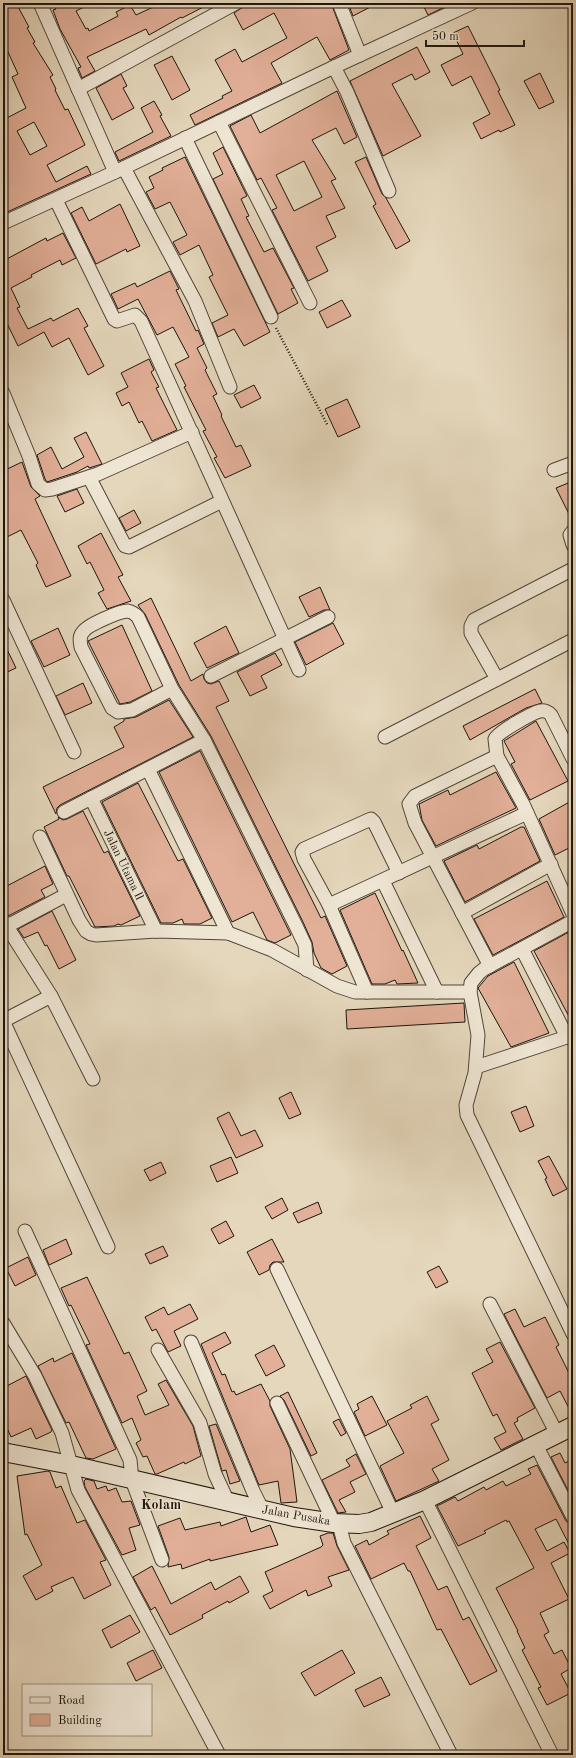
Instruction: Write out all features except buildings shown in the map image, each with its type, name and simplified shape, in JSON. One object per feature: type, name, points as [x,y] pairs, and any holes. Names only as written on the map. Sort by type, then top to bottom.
[{"type":"street","points":[[40,3],[78,89],[120,170],[195,302],[230,387]]},
{"type":"street","points":[[78,89],[236,3]]},
{"type":"street","points":[[339,3],[360,55]]},
{"type":"street","points":[[3,223],[120,170],[334,67],[472,3]]},
{"type":"street","points":[[334,67],[347,92],[389,190]]},
{"type":"street","points":[[219,122],[310,302]]},
{"type":"street","points":[[185,138],[270,317]]},
{"type":"street","points":[[56,200],[114,319],[117,321],[135,315],[141,320],[298,670]]},
{"type":"street","points":[[3,394],[29,456],[38,484],[42,489],[48,490],[89,477],[192,432]]},
{"type":"street","points":[[554,470],[573,463]]},
{"type":"street","points":[[89,477],[125,546],[129,547],[222,501]]},
{"type":"street","points":[[573,531],[570,535],[573,545]]},
{"type":"street","points":[[497,679],[471,633],[471,626],[474,620],[573,569]]},
{"type":"street","points":[[3,600],[74,752]]},
{"type":"street","points":[[172,689],[132,710],[118,712],[112,708],[81,647],[80,636],[83,631],[92,624],[125,611],[133,612],[138,618],[172,689],[204,740],[305,945],[307,970]]},
{"type":"street","points":[[211,676],[328,617]]},
{"type":"street","points":[[385,737],[573,640]]},
{"type":"street","points":[[573,759],[551,715],[548,712],[540,711],[497,735],[495,742],[497,756],[527,813],[551,864],[568,888],[573,914]]},
{"type":"street","points":[[64,812],[204,740]]},
{"type":"street","points":[[490,966],[433,858],[410,811],[409,802],[415,796],[497,756]]},
{"type":"street","points":[[148,769],[228,933]]},
{"type":"street","name":"Jalan Utama ll","points":[[91,798],[156,931]]},
{"type":"street","points":[[329,905],[433,858],[527,813]]},
{"type":"street","points":[[367,992],[329,905],[304,859],[302,852],[304,849],[361,823],[372,820],[399,873]]},
{"type":"street","points":[[40,837],[66,895],[79,920],[90,934],[96,935],[156,931],[228,933],[272,950],[337,986],[355,992],[470,992]]},
{"type":"street","points":[[462,913],[551,864]]},
{"type":"street","points":[[383,881],[437,992]]},
{"type":"street","points":[[66,895],[20,920],[4,925],[51,996],[93,1079]]},
{"type":"street","points":[[573,921],[490,966],[476,976],[471,983],[470,992],[478,1035],[476,1067],[466,1105],[467,1115],[573,1334]]},
{"type":"street","points":[[476,1067],[570,1036],[522,949]]},
{"type":"street","points":[[51,996],[3,1021],[108,1247]]},
{"type":"street","points":[[25,1231],[130,1460],[132,1480],[162,1560]]},
{"type":"street","points":[[277,1269],[393,1513]]},
{"type":"street","points":[[490,1304],[557,1434]]},
{"type":"street","points":[[3,1322],[34,1376],[62,1433],[73,1477],[78,1490],[219,1755]]},
{"type":"street","points":[[191,1342],[253,1491],[263,1511]]},
{"type":"street","points":[[158,1350],[200,1423],[215,1474],[228,1502]]},
{"type":"street","points":[[277,1403],[337,1524],[344,1543],[451,1755]]},
{"type":"street","name":"Jalan Pusaka","points":[[3,1452],[71,1465],[263,1511],[337,1524],[359,1524],[371,1522],[425,1500],[573,1426]]},
{"type":"street","points":[[536,1445],[573,1517]]},
{"type":"street","points":[[425,1500],[552,1755]]},
{"type":"path","points":[[270,317],[328,426]]},
{"type":"district","name":"Kolam","points":[[161,1505]]}]
